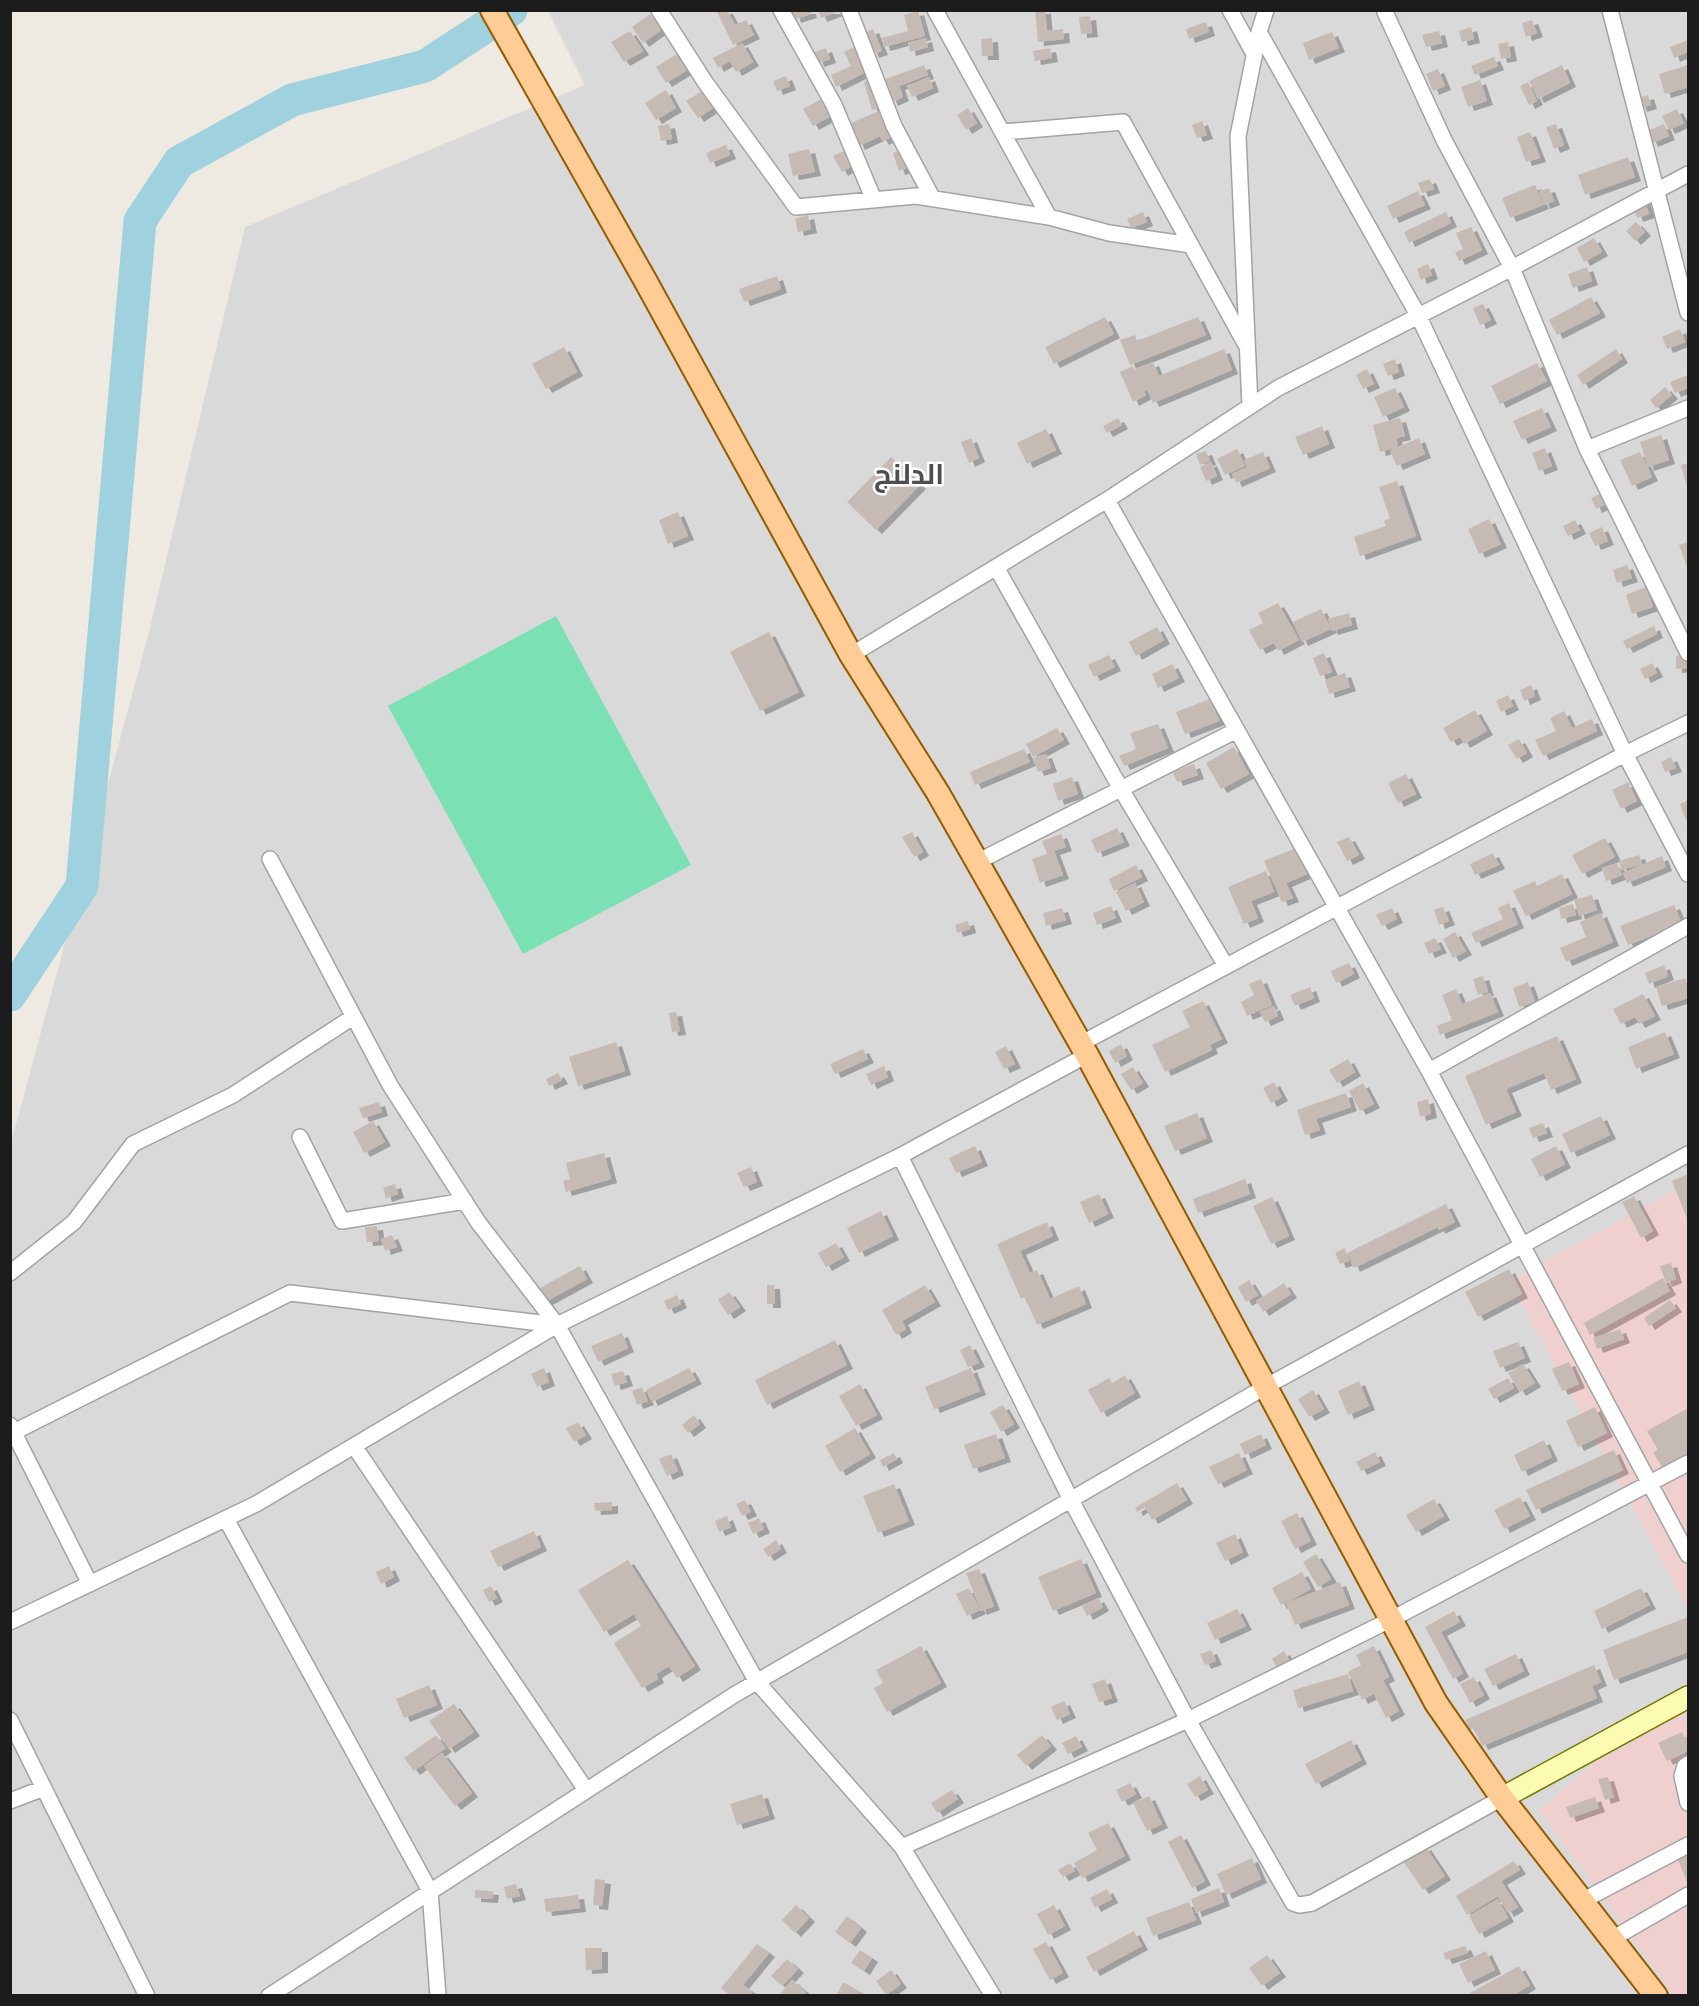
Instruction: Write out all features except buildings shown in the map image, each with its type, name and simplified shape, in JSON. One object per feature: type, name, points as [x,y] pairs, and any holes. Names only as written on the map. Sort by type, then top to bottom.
[{"type":"main road","points":[[492,10],[645,280],[851,655],[938,793],[1083,1050],[1436,1703],[1502,1798],[1656,1995]]},
{"type":"main road","points":[[1502,1798],[1689,1697]]},
{"type":"street","points":[[659,10],[705,82],[796,207],[916,196],[1049,217],[1109,233],[1191,245]]},
{"type":"street","points":[[781,10],[834,105],[874,200]]},
{"type":"street","points":[[849,10],[894,126],[933,199]]},
{"type":"street","points":[[935,10],[1049,217]]},
{"type":"street","points":[[1230,10],[1254,54]]},
{"type":"street","points":[[1250,406],[1238,136],[1254,54],[1266,10]]},
{"type":"street","points":[[1610,10],[1689,313]]},
{"type":"street","points":[[1384,12],[1444,140],[1512,268],[1587,449],[1689,653]]},
{"type":"street","points":[[1259,32],[1418,315],[1625,754],[1689,874]]},
{"type":"street","points":[[1003,132],[1123,122],[1247,348]]},
{"type":"street","points":[[851,655],[1107,500],[1278,387],[1512,268],[1689,174]]},
{"type":"street","points":[[1587,449],[1689,408]]},
{"type":"street","points":[[1107,500],[1429,1071],[1689,1555]]},
{"type":"street","points":[[996,567],[1121,789],[1226,966]]},
{"type":"street","points":[[10,1622],[256,1504],[556,1325],[900,1156],[1226,966],[1625,754],[1689,723]]},
{"type":"street","points":[[977,862],[1237,730]]},
{"type":"street","points":[[270,859],[390,1085],[478,1222],[556,1325],[757,1682],[902,1847],[993,1995]]},
{"type":"street","points":[[1429,1071],[1689,927]]},
{"type":"street","points":[[10,1273],[74,1222],[133,1144],[233,1095],[353,1017]]},
{"type":"street","points":[[300,1137],[342,1221],[465,1201]]},
{"type":"street","points":[[268,1995],[757,1682],[1265,1387],[1689,1154]]},
{"type":"street","points":[[900,1156],[1071,1500],[1188,1720],[1293,1903],[1300,1905],[1312,1903],[1502,1798]]},
{"type":"street","points":[[90,1584],[12,1431],[290,1293],[556,1325]]},
{"type":"street","points":[[354,1446],[586,1790]]},
{"type":"street","points":[[902,1847],[1188,1720],[1390,1620],[1651,1485],[1689,1463]]},
{"type":"street","points":[[226,1519],[430,1892],[438,1995]]},
{"type":"street","points":[[10,1720],[147,1995]]},
{"type":"street","points":[[1689,1764],[1685,1766],[1682,1776],[1689,1803]]},
{"type":"street","points":[[10,1801],[44,1788]]},
{"type":"street","points":[[1582,1901],[1689,1845]]},
{"type":"street","points":[[1612,1938],[1689,1895]]},
{"type":"shaded area","points":[[548,11],[1688,11],[1688,1995],[11,1996],[11,1143],[148,636],[245,227],[585,85]]},
{"type":"shaded area","points":[[1688,1183],[1688,1609],[1509,1281]]},
{"type":"shaded area","points":[[1688,1682],[1688,1995],[1674,1995],[1539,1810]]},
{"type":"green space","points":[[556,616],[691,865],[523,954],[388,706]]},
{"type":"waterway","points":[[10,995],[82,886],[140,221],[179,162],[292,100],[425,66],[511,10]]},
{"type":"district","name":"الدلنج","points":[[909,475]]}]
